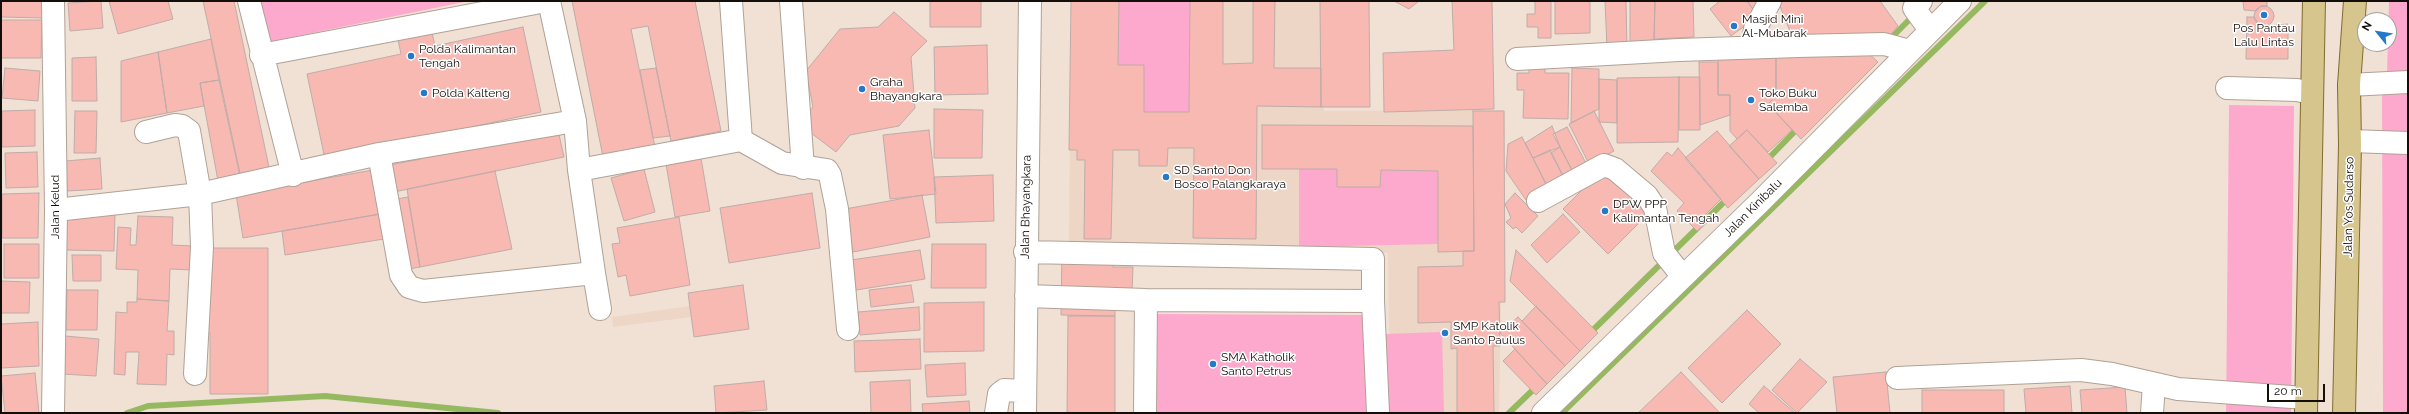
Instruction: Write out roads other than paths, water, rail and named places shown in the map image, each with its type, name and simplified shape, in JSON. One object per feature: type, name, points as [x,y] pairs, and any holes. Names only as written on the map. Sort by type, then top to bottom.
[{"type":"main road","points":[[2306,405],[2314,1]]},
{"type":"main road","name":"Jalan Yos Sudarso","points":[[2344,413],[2350,141],[2349,85],[2355,1]]},
{"type":"street","name":"Jalan Kelud","points":[[52,1],[56,210],[53,413]]},
{"type":"street","points":[[249,1],[261,55],[293,174]]},
{"type":"street","points":[[261,55],[548,1],[575,121],[579,170],[600,309]]},
{"type":"street","points":[[731,1],[741,140]]},
{"type":"street","points":[[791,1],[803,168]]},
{"type":"street","name":"Jalan Bhayangkara","points":[[1025,413],[1030,1]]},
{"type":"street","points":[[1752,47],[1755,29],[1770,1]]},
{"type":"street","points":[[1921,1],[1914,8],[1930,30]]},
{"type":"street","name":"Jalan Kinibalu","points":[[1543,413],[1683,277],[1960,1]]},
{"type":"street","points":[[1517,59],[1752,47],[1884,44],[1910,51]]},
{"type":"street","points":[[2349,85],[2408,82]]},
{"type":"street","points":[[2227,88],[2297,90],[2311,93]]},
{"type":"street","points":[[56,210],[200,194],[379,154],[575,121]]},
{"type":"street","points":[[146,132],[175,125],[182,126],[189,131],[200,194],[202,247],[195,374]]},
{"type":"street","points":[[579,170],[741,140],[782,163],[803,168],[827,170],[830,175],[837,209],[848,329]]},
{"type":"street","points":[[2350,141],[2408,144]]},
{"type":"street","points":[[379,154],[401,275],[409,287],[423,292],[594,273]]},
{"type":"street","points":[[1538,201],[1604,165],[1616,169],[1647,196],[1654,208],[1664,253],[1683,277]]},
{"type":"street","points":[[1026,252],[1373,259],[1373,301],[1378,413]]},
{"type":"street","points":[[1026,296],[1146,300],[1373,301]]},
{"type":"street","points":[[1145,413],[1146,300]]},
{"type":"street","points":[[1897,378],[2081,370],[2112,374],[2154,384],[2306,405]]},
{"type":"street","points":[[2152,413],[2154,384]]},
{"type":"street","points":[[996,413],[999,394],[1004,390],[1025,391]]},
{"type":"waterway","points":[[1562,413],[1985,1]]},
{"type":"waterway","points":[[1892,37],[1908,21]]},
{"type":"waterway","points":[[1765,162],[1799,127]]},
{"type":"waterway","points":[[1589,334],[1728,198]]},
{"type":"waterway","points":[[1509,413],[1537,386]]},
{"type":"waterway","points":[[127,413],[148,406],[325,396],[498,413]]},
{"type":"place","name":"Pos Pantau Lalu Lintas","points":[[2264,15]]},
{"type":"place","name":"Masjid Mini Al-Mubarak","points":[[1734,26]]},
{"type":"place","name":"Polda Kalimantan Tengah","points":[[411,56]]},
{"type":"place","name":"Graha Bhayangkara","points":[[862,89]]},
{"type":"place","name":"Polda Kalteng","points":[[424,93]]},
{"type":"place","name":"Toko Buku Salemba","points":[[1751,100]]},
{"type":"place","name":"SD Santo Don Bosco Palangkaraya","points":[[1166,177]]},
{"type":"place","name":"DPW PPP Kalimantan Tengah","points":[[1605,211]]},
{"type":"place","name":"SMP Katolik Santo Paulus","points":[[1445,333]]},
{"type":"place","name":"SMA Katholik Santo Petrus","points":[[1213,364]]}]
